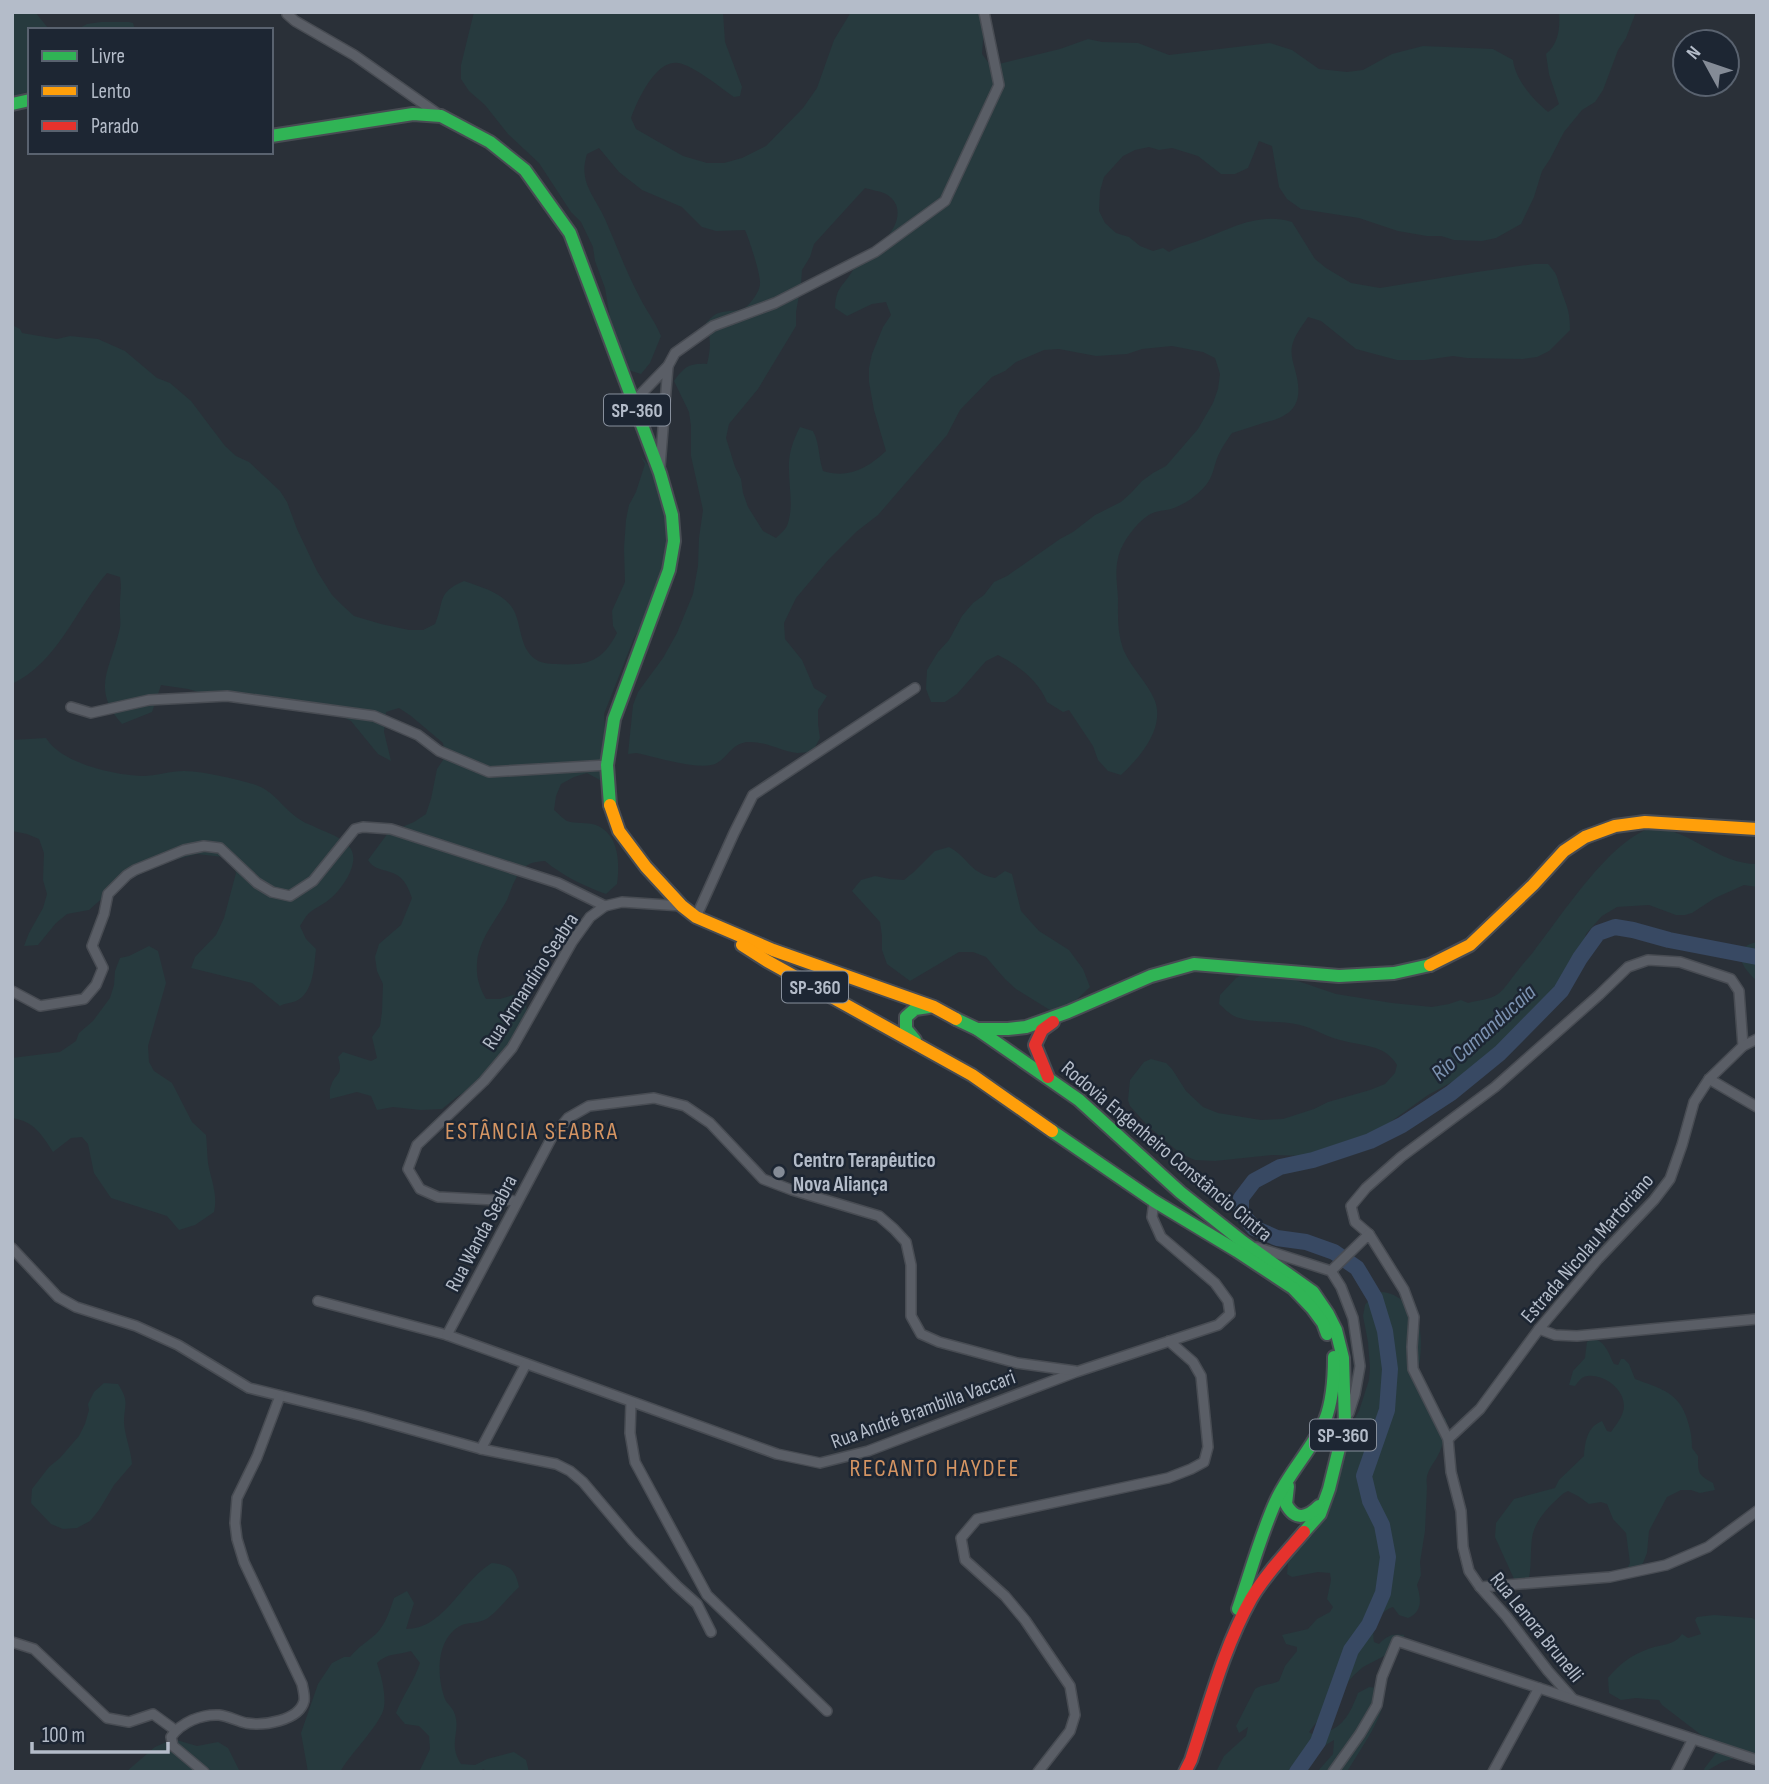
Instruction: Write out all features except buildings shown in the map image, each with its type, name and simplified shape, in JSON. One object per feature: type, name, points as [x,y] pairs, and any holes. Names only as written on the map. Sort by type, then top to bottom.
[{"type":"main road","name":"Rodovia Engenheiro Constâncio Cintra","points":[[273,136],[413,114],[441,116],[490,142],[525,170],[570,233],[634,401],[672,515],[674,541],[669,570],[614,719],[607,765],[609,801],[619,831],[646,867],[682,906],[696,917],[773,950],[934,1007],[977,1029],[1079,1100],[1180,1192],[1243,1242],[1313,1292],[1328,1314],[1343,1358],[1345,1384],[1345,1424],[1329,1489],[1320,1514],[1275,1566],[1252,1598],[1231,1640]]},
{"type":"main road","points":[[977,1029],[1025,1028],[1172,968],[1194,964],[1339,976],[1394,973],[1428,967],[1470,945],[1533,886],[1564,851],[1585,837],[1615,826],[1645,822],[1757,829]]},
{"type":"main road","name":"Rodovia Engenheiro Constâncio Cintra","points":[[715,926],[767,961],[972,1075],[1154,1201],[1237,1251],[1293,1289],[1323,1323],[1334,1356],[1334,1385],[1330,1403],[1322,1428],[1275,1504],[1236,1613],[1231,1640],[1185,1772]]},
{"type":"main road","points":[[918,1044],[905,1029],[906,1017],[915,1009],[934,1007]]},
{"type":"main road","points":[[1048,1077],[1035,1045],[1042,1030],[1064,1013]]},
{"type":"main road","points":[[1291,1475],[1286,1503],[1288,1509],[1302,1516],[1310,1515],[1318,1508],[1329,1489]]},
{"type":"street","points":[[634,401],[667,366],[675,353],[713,326],[775,303],[875,252],[945,201],[999,85],[984,12]]},
{"type":"street","points":[[286,13],[354,55],[441,116]]},
{"type":"street","points":[[660,473],[667,366]]},
{"type":"street","points":[[696,917],[753,795],[915,688]]},
{"type":"street","points":[[71,707],[92,713],[149,701],[227,696],[374,716],[418,735],[439,751],[489,772],[607,765]]},
{"type":"street","points":[[12,991],[40,1006],[84,999],[96,985],[103,968],[92,946],[108,894],[127,874],[135,870],[176,852],[204,846],[220,848],[257,883],[272,892],[290,896],[313,881],[355,829],[391,829],[558,883],[605,906]]},
{"type":"street","name":"Rua Armandino Seabra","points":[[517,1201],[438,1197],[420,1189],[408,1169],[416,1145],[484,1081],[512,1048],[572,942],[590,917],[605,906],[622,902],[682,906]]},
{"type":"street","name":"Rua Lenora Brunelli","points":[[1573,1699],[1469,1571],[1463,1547],[1461,1511],[1451,1472],[1448,1439],[1413,1369],[1414,1317],[1404,1290],[1369,1234],[1355,1222],[1351,1206],[1366,1188],[1401,1157],[1495,1087],[1628,967],[1648,960],[1680,962],[1731,979],[1739,990],[1743,1046]]},
{"type":"street","name":"Estrada Nicolau Martoriano","points":[[1448,1439],[1480,1409],[1539,1329],[1598,1259],[1654,1200],[1670,1179],[1694,1102],[1709,1079],[1743,1046],[1757,1039]]},
{"type":"street","points":[[1709,1079],[1757,1107]]},
{"type":"street","name":"Rua Wanda Seabra","points":[[447,1335],[552,1137],[568,1118],[589,1106],[654,1098],[685,1106],[710,1123],[764,1179],[879,1216],[894,1229],[906,1242],[911,1265],[911,1316],[921,1334],[939,1342],[1017,1363],[1076,1372]]},
{"type":"street","name":"Rua André Brambilla Vaccari","points":[[318,1301],[447,1335],[777,1454],[820,1463],[868,1451],[1076,1372],[1218,1325],[1230,1314],[1228,1301],[1215,1283],[1161,1237],[1152,1217],[1154,1201]]},
{"type":"street","points":[[1335,1267],[1369,1234]]},
{"type":"street","points":[[1243,1242],[1299,1262],[1335,1267]]},
{"type":"street","points":[[12,1248],[58,1297],[76,1307],[136,1326],[178,1345],[249,1388],[481,1449],[556,1464],[570,1471],[583,1482],[632,1540],[697,1604],[711,1632]]},
{"type":"street","points":[[1335,1267],[1353,1318],[1360,1366],[1355,1394],[1345,1424]]},
{"type":"street","points":[[1539,1329],[1555,1335],[1577,1336],[1757,1319]]},
{"type":"street","points":[[1038,1772],[1070,1731],[1075,1715],[1070,1686],[1025,1619],[1005,1596],[965,1560],[961,1538],[977,1519],[1168,1478],[1204,1462],[1208,1447],[1201,1376],[1193,1362],[1169,1340]]},
{"type":"street","points":[[481,1449],[526,1364]]},
{"type":"street","points":[[204,1772],[173,1746],[171,1737],[175,1730],[194,1719],[219,1715],[250,1724],[273,1723],[295,1715],[304,1701],[302,1684],[244,1562],[237,1539],[237,1498],[257,1457],[279,1396]]},
{"type":"street","points":[[631,1402],[630,1433],[635,1462],[707,1595],[827,1711]]},
{"type":"street","points":[[1480,1587],[1610,1577],[1666,1565],[1707,1547],[1757,1511]]},
{"type":"street","points":[[1333,1772],[1377,1705],[1382,1677],[1396,1641],[1757,1760]]},
{"type":"street","points":[[12,1642],[34,1649],[107,1718],[129,1722],[153,1714],[175,1730]]},
{"type":"street","points":[[1493,1772],[1539,1688]]},
{"type":"street","points":[[1676,1772],[1693,1739]]},
{"type":"green space","points":[[12,12],[35,12],[48,28],[28,28],[28,92],[12,96]]},
{"type":"green space","points":[[474,12],[723,12],[725,42],[742,87],[740,96],[734,97],[691,68],[678,63],[670,64],[655,74],[648,83],[631,118],[636,129],[683,156],[707,163],[724,163],[742,158],[766,146],[803,108],[817,88],[834,40],[851,12],[981,12],[987,27],[982,54],[991,66],[1060,49],[1088,39],[1138,43],[1169,55],[1270,43],[1292,50],[1319,69],[1347,72],[1363,70],[1392,54],[1423,46],[1493,49],[1513,60],[1526,89],[1548,112],[1559,104],[1549,74],[1546,54],[1558,35],[1559,12],[1636,12],[1603,90],[1595,102],[1582,110],[1564,132],[1542,171],[1534,197],[1521,224],[1496,238],[1482,241],[1427,236],[1398,231],[1359,218],[1301,209],[1287,199],[1279,187],[1272,146],[1259,141],[1248,168],[1235,174],[1221,174],[1198,156],[1172,148],[1159,150],[1149,147],[1123,156],[1104,177],[1099,211],[1105,223],[1116,233],[1153,251],[1163,248],[1169,252],[1242,224],[1279,219],[1292,222],[1315,259],[1326,268],[1351,283],[1380,288],[1477,272],[1548,264],[1557,276],[1570,324],[1570,330],[1549,351],[1537,357],[1523,359],[1453,356],[1397,360],[1356,349],[1321,321],[1308,317],[1292,346],[1298,396],[1292,409],[1280,418],[1232,433],[1202,489],[1181,505],[1146,517],[1131,532],[1120,551],[1116,575],[1120,638],[1127,658],[1152,694],[1157,712],[1148,742],[1121,775],[1108,771],[1098,760],[1093,746],[1069,710],[1063,712],[1047,702],[1033,681],[1006,659],[998,655],[986,661],[957,694],[945,702],[931,702],[926,689],[927,670],[949,640],[962,616],[994,582],[1007,576],[1095,515],[1121,502],[1142,481],[1166,466],[1198,429],[1213,403],[1220,374],[1215,358],[1203,352],[1172,346],[1096,356],[1059,349],[1044,350],[1016,362],[992,377],[960,410],[947,435],[878,515],[829,559],[796,598],[784,623],[785,639],[802,660],[814,688],[827,696],[818,710],[820,738],[813,751],[797,753],[748,742],[734,747],[717,763],[700,766],[636,753],[628,754],[633,705],[638,692],[663,658],[677,633],[693,594],[698,566],[703,510],[691,456],[689,412],[674,381],[688,367],[707,364],[710,343],[706,323],[722,312],[746,307],[760,287],[759,273],[745,230],[716,231],[702,227],[682,207],[642,190],[619,172],[599,148],[587,154],[584,173],[588,188],[605,219],[633,285],[661,336],[650,363],[641,374],[628,370],[612,330],[605,288],[593,247],[581,222],[571,212],[539,163],[469,91],[461,79],[461,65]],"holes":[[[865,188],[884,193],[892,199],[896,204],[896,223],[884,240],[859,259],[838,291],[835,308],[847,316],[872,304],[886,302],[891,315],[883,327],[869,368],[874,410],[886,451],[872,462],[849,473],[823,471],[813,431],[800,427],[789,459],[789,519],[786,528],[776,538],[763,531],[748,507],[726,438],[729,424],[758,389],[796,326],[802,270],[814,244]]]},
{"type":"green space","points":[[129,22],[133,23],[134,28],[80,28],[87,24]]},
{"type":"green space","points":[[12,325],[22,333],[57,339],[70,336],[98,339],[125,351],[157,378],[170,383],[191,401],[225,446],[236,456],[249,462],[280,491],[317,571],[332,595],[354,616],[409,630],[423,630],[435,624],[445,594],[464,581],[489,590],[511,606],[526,648],[535,659],[545,663],[585,663],[606,650],[617,633],[613,626],[612,611],[625,582],[626,520],[645,464],[640,455],[656,474],[661,488],[670,547],[648,613],[634,638],[604,714],[610,741],[609,787],[587,773],[574,777],[561,784],[554,810],[567,821],[596,825],[604,829],[614,842],[618,858],[617,884],[606,894],[574,880],[545,861],[529,864],[519,874],[481,946],[477,973],[486,999],[513,995],[526,1000],[527,1014],[504,1066],[494,1076],[458,1096],[442,1109],[393,1107],[377,1110],[371,1096],[357,1092],[330,1099],[330,1088],[339,1071],[338,1057],[343,1052],[371,1061],[377,1058],[372,1037],[380,1026],[383,984],[375,957],[379,944],[401,925],[412,898],[402,879],[378,868],[368,860],[388,833],[426,814],[437,769],[445,757],[443,743],[399,708],[386,712],[384,732],[391,761],[378,754],[351,721],[338,714],[285,698],[257,695],[244,698],[161,685],[152,712],[122,724],[107,700],[105,690],[119,632],[121,588],[120,577],[107,573],[54,649],[42,663],[12,684]]},
{"type":"green space","points":[[46,738],[53,747],[75,761],[103,770],[142,776],[193,772],[253,784],[267,791],[301,820],[333,835],[351,848],[353,862],[348,877],[335,894],[309,913],[300,926],[306,939],[316,949],[310,985],[302,997],[280,1006],[252,983],[191,968],[195,957],[216,935],[224,918],[236,873],[233,865],[223,857],[197,854],[162,863],[115,887],[89,910],[67,914],[38,945],[24,946],[47,894],[43,880],[44,853],[39,839],[12,831],[12,740]]},
{"type":"green space","points":[[1654,827],[1681,834],[1730,859],[1757,864],[1757,887],[1744,885],[1685,915],[1676,915],[1649,905],[1617,907],[1602,916],[1586,934],[1579,966],[1527,1030],[1483,1059],[1463,1076],[1353,1143],[1308,1156],[1272,1155],[1215,1161],[1195,1160],[1181,1154],[1148,1126],[1130,1106],[1130,1080],[1144,1062],[1151,1059],[1166,1063],[1186,1091],[1203,1107],[1218,1113],[1261,1120],[1283,1119],[1385,1084],[1395,1073],[1397,1065],[1379,1049],[1335,1039],[1300,1025],[1236,1017],[1219,1004],[1220,995],[1243,974],[1286,977],[1336,994],[1432,1007],[1461,1000],[1468,1003],[1491,998],[1506,986],[1605,861],[1638,834]]},
{"type":"green space","points":[[949,847],[986,876],[995,878],[1005,871],[1012,874],[1021,911],[1039,931],[1069,950],[1083,969],[1090,987],[1067,1009],[1053,1012],[1016,989],[986,957],[973,952],[959,952],[910,981],[887,964],[882,950],[880,922],[852,891],[861,880],[875,876],[904,880],[935,851]]},
{"type":"green space","points":[[1757,942],[1757,981],[1743,965],[1741,954],[1748,945]]},
{"type":"green space","points":[[149,946],[158,951],[166,983],[148,1046],[149,1062],[154,1071],[172,1083],[192,1122],[206,1135],[208,1163],[215,1193],[214,1212],[195,1225],[179,1230],[167,1216],[111,1198],[94,1173],[88,1144],[82,1137],[71,1138],[53,1152],[32,1126],[12,1118],[12,1058],[60,1052],[76,1041],[79,1033],[93,1021],[110,998],[120,958]]},
{"type":"green space","points":[[1374,1293],[1391,1294],[1406,1303],[1415,1315],[1421,1336],[1417,1378],[1419,1392],[1426,1403],[1446,1419],[1442,1445],[1427,1478],[1421,1575],[1417,1585],[1420,1600],[1418,1608],[1408,1618],[1399,1615],[1393,1607],[1380,1616],[1374,1631],[1374,1642],[1379,1644],[1393,1635],[1404,1635],[1404,1638],[1386,1655],[1354,1675],[1347,1683],[1341,1699],[1329,1706],[1309,1732],[1312,1734],[1330,1731],[1347,1716],[1358,1693],[1369,1687],[1378,1688],[1383,1699],[1379,1715],[1347,1772],[1317,1772],[1333,1754],[1334,1740],[1319,1750],[1297,1772],[1216,1772],[1224,1756],[1246,1736],[1248,1727],[1239,1733],[1236,1726],[1255,1689],[1279,1681],[1285,1666],[1297,1651],[1297,1647],[1286,1644],[1282,1635],[1308,1629],[1333,1607],[1327,1599],[1330,1573],[1318,1572],[1292,1577],[1287,1574],[1288,1563],[1300,1546],[1344,1438],[1359,1411],[1370,1368],[1363,1316],[1365,1305]]},
{"type":"green space","points":[[1591,1339],[1603,1344],[1614,1364],[1618,1365],[1621,1359],[1624,1359],[1635,1379],[1659,1388],[1677,1401],[1687,1420],[1692,1448],[1698,1456],[1700,1473],[1713,1483],[1715,1490],[1700,1493],[1681,1490],[1667,1497],[1649,1531],[1643,1563],[1637,1569],[1626,1571],[1630,1563],[1626,1533],[1613,1519],[1607,1504],[1589,1504],[1568,1491],[1549,1507],[1536,1524],[1528,1582],[1514,1579],[1495,1537],[1496,1523],[1514,1499],[1555,1488],[1559,1480],[1584,1456],[1586,1440],[1593,1427],[1602,1421],[1607,1431],[1611,1432],[1623,1412],[1623,1398],[1614,1386],[1602,1378],[1586,1376],[1575,1386],[1569,1385],[1573,1371],[1585,1358],[1587,1342]]},
{"type":"green space","points":[[104,1383],[118,1384],[124,1395],[125,1428],[132,1464],[90,1521],[77,1528],[63,1529],[51,1524],[31,1503],[32,1489],[79,1436],[89,1410],[88,1404],[94,1392]]},
{"type":"green space","points":[[492,1563],[511,1569],[519,1587],[488,1618],[462,1625],[453,1631],[447,1638],[440,1658],[440,1679],[445,1699],[456,1719],[455,1749],[461,1764],[475,1765],[514,1752],[526,1760],[529,1772],[489,1772],[483,1769],[480,1772],[419,1772],[430,1749],[429,1736],[419,1726],[405,1724],[396,1713],[420,1663],[411,1651],[389,1656],[377,1663],[383,1684],[382,1714],[340,1772],[308,1772],[301,1733],[318,1684],[332,1663],[350,1657],[376,1634],[385,1621],[394,1598],[407,1591],[414,1603],[406,1629],[420,1627],[442,1613],[481,1571]]},
{"type":"green space","points":[[1714,1615],[1752,1618],[1757,1621],[1757,1760],[1735,1758],[1705,1772],[1704,1769],[1717,1752],[1717,1747],[1659,1700],[1621,1700],[1609,1693],[1608,1678],[1621,1664],[1642,1651],[1671,1643],[1682,1634],[1688,1638],[1701,1634],[1695,1620],[1697,1617]]},
{"type":"green space","points":[[173,1739],[197,1746],[218,1742],[228,1748],[240,1772],[126,1772],[155,1747]]},
{"type":"waterway","name":"Rio Camanducaia","points":[[1297,1772],[1318,1742],[1351,1650],[1369,1625],[1383,1593],[1388,1557],[1382,1525],[1370,1501],[1364,1476],[1387,1410],[1390,1369],[1385,1331],[1375,1298],[1357,1268],[1334,1252],[1306,1242],[1277,1238],[1254,1228],[1241,1213],[1241,1198],[1254,1181],[1280,1167],[1313,1160],[1370,1141],[1402,1125],[1451,1093],[1500,1053],[1561,991],[1598,933],[1615,927],[1757,957]]},
{"type":"traffic: fast","points":[[12,104],[28,100]]},
{"type":"traffic: fast","points":[[273,136],[413,114],[441,116],[490,142],[525,170],[570,233],[660,473],[672,515],[674,541],[669,570],[614,719],[607,765],[610,805]]},
{"type":"traffic: fast","points":[[977,1029],[1026,1027],[1151,976],[1194,964],[1339,976],[1394,973],[1430,965]]},
{"type":"traffic: fast","points":[[915,1040],[906,1029],[906,1017],[915,1009],[929,1007]]},
{"type":"traffic: fast","points":[[956,1019],[977,1029],[1079,1100],[1180,1192],[1243,1242],[1313,1292],[1328,1314],[1336,1330],[1343,1358],[1345,1424],[1320,1514],[1304,1532]]},
{"type":"traffic: fast","points":[[1052,1131],[1154,1201],[1293,1288],[1312,1308],[1327,1334]]},
{"type":"traffic: fast","points":[[1238,1609],[1275,1503],[1325,1420],[1330,1405],[1334,1357]]},
{"type":"traffic: fast","points":[[1288,1486],[1286,1504],[1293,1513],[1306,1515],[1319,1506]]},
{"type":"traffic: slow","points":[[610,805],[619,831],[646,867],[682,906],[696,917],[773,950],[934,1007],[956,1019]]},
{"type":"traffic: slow","points":[[1430,965],[1470,945],[1533,885],[1564,851],[1585,837],[1615,826],[1645,822],[1757,829]]},
{"type":"traffic: slow","points":[[742,945],[972,1075],[1052,1131]]},
{"type":"traffic: jam","points":[[1048,1077],[1035,1045],[1042,1030],[1053,1022]]},
{"type":"traffic: jam","points":[[1185,1772],[1224,1658],[1241,1618],[1263,1581],[1304,1532]]},
{"type":"place","name":"Centro Terapêutico Nova Aliança","points":[[779,1172]]},
{"type":"district","name":"ESTÂNCIA SEABRA","points":[[532,1131]]},
{"type":"district","name":"RECANTO HAYDEE","points":[[935,1468]]}]
